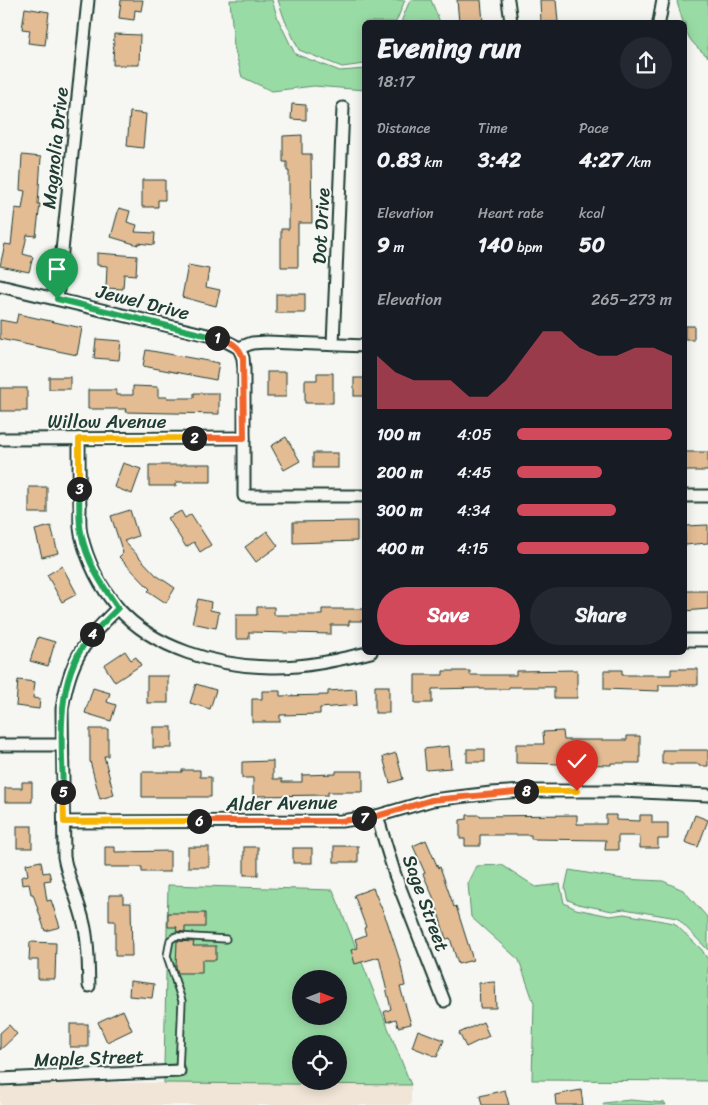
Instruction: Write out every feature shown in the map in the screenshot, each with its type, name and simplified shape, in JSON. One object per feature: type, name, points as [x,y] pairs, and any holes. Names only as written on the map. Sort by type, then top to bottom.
[{"type":"street","name":"Magnolia Drive","points":[[57,299],[88,0]]},
{"type":"street","points":[[508,0],[511,20]]},
{"type":"street","points":[[659,20],[663,0]]},
{"type":"street","name":"Dot Drive","points":[[333,344],[343,108]]},
{"type":"street","name":"Jewel Drive","points":[[0,286],[220,338],[240,348]]},
{"type":"street","points":[[362,346],[267,342],[252,343],[240,348],[244,368],[244,496],[362,496]]},
{"type":"street","name":"Willow Avenue","points":[[0,439],[244,438]]},
{"type":"street","points":[[79,439],[80,532],[97,576],[118,608],[145,631],[184,651],[226,663],[270,667],[287,666],[334,661],[362,654]]},
{"type":"street","points":[[687,496],[708,496]]},
{"type":"street","points":[[89,986],[87,943],[84,926],[64,857],[62,709],[66,687],[74,663],[84,643],[118,608]]},
{"type":"street","points":[[687,640],[708,640]]},
{"type":"street","points":[[0,745],[62,745]]},
{"type":"street","name":"Alder Avenue","points":[[64,822],[341,821],[377,816],[432,800],[525,791],[619,791],[708,795]]},
{"type":"street","name":"Sage Street","points":[[377,816],[395,875],[444,1001]]},
{"type":"street","name":"Maple Street","points":[[0,1079],[179,1071]]},
{"type":"lane","points":[[179,1071],[182,1001],[169,965],[167,956],[168,944],[176,936],[226,939]]},
{"type":"shaded area","points":[[57,1082],[292,1084],[292,1090],[347,1090],[347,1084],[411,1085],[411,1105],[0,1105],[0,1085]]},
{"type":"green space","points":[[230,0],[272,0],[278,19],[295,54],[340,71],[362,69],[362,90],[314,86],[272,91],[242,77],[234,47]]},
{"type":"green space","points":[[278,0],[405,0],[397,20],[362,20],[362,64],[342,67],[299,50]]},
{"type":"green space","points":[[410,0],[431,0],[439,20],[402,20]]},
{"type":"green space","points":[[678,0],[708,0],[708,57],[689,38],[687,20],[682,20]]},
{"type":"green space","points":[[502,865],[536,887],[560,884],[564,903],[576,909],[610,916],[624,914],[674,923],[702,950],[708,960],[708,1081],[532,1080],[534,1003],[519,960],[471,917],[468,884],[477,866]]},
{"type":"green space","points":[[569,870],[623,879],[663,881],[683,890],[708,918],[708,950],[677,918],[624,909],[612,911],[568,900],[565,888]]},
{"type":"green space","points":[[168,885],[333,890],[411,1085],[347,1084],[347,1035],[292,1035],[292,1084],[164,1083],[164,1078],[186,1077],[185,1066],[164,1066]]},
{"type":"green space","points":[[630,1100],[665,1103],[666,1105],[603,1105],[604,1103]]},
{"type":"building","points":[[121,0],[143,0],[141,11],[135,10],[134,20],[119,18]]},
{"type":"building","points":[[457,0],[481,0],[483,20],[459,20]]},
{"type":"building","points":[[540,0],[556,0],[558,20],[541,20]]},
{"type":"building","points":[[25,8],[49,12],[45,45],[28,43],[30,30],[22,29]]},
{"type":"building","points":[[114,34],[140,35],[139,65],[113,65]]},
{"type":"building","points":[[292,104],[306,105],[306,120],[291,119]]},
{"type":"building","points":[[130,112],[146,114],[143,148],[127,146]]},
{"type":"building","points":[[302,135],[302,154],[311,154],[312,223],[298,223],[298,267],[281,267],[281,229],[289,229],[289,171],[287,171],[287,162],[283,162],[283,136]]},
{"type":"building","points":[[22,155],[41,157],[38,204],[40,204],[36,236],[27,235],[23,254],[33,257],[29,272],[0,266],[5,244],[11,245],[15,208],[22,209],[25,191],[20,190]]},
{"type":"building","points":[[142,180],[165,180],[165,200],[158,200],[158,207],[142,207]]},
{"type":"building","points":[[119,208],[130,211],[127,222],[137,225],[135,232],[155,233],[154,245],[138,243],[138,245],[111,237]]},
{"type":"building","points":[[97,253],[137,256],[136,275],[124,274],[123,289],[106,288],[107,266],[97,265]]},
{"type":"building","points":[[188,265],[209,269],[206,287],[220,290],[216,306],[182,297]]},
{"type":"building","points":[[276,294],[305,294],[305,313],[276,313]]},
{"type":"building","points":[[18,314],[82,328],[77,355],[0,339],[0,320],[16,323]]},
{"type":"building","points":[[687,326],[694,326],[694,340],[687,340]]},
{"type":"building","points":[[96,339],[121,341],[119,360],[94,358]]},
{"type":"building","points":[[146,350],[219,363],[216,380],[143,366]]},
{"type":"building","points":[[267,372],[286,372],[286,397],[267,397]]},
{"type":"building","points":[[317,373],[333,373],[333,403],[305,403],[305,380],[317,380]]},
{"type":"building","points":[[49,377],[70,377],[70,389],[49,389]]},
{"type":"building","points":[[354,378],[362,378],[362,396],[354,396]]},
{"type":"building","points":[[133,386],[158,387],[158,397],[167,398],[194,398],[194,393],[219,393],[219,414],[125,412],[126,409],[88,409],[88,390],[116,390],[116,395],[133,395]]},
{"type":"building","points":[[0,388],[27,388],[27,411],[0,411]]},
{"type":"building","points":[[286,437],[300,461],[284,470],[271,446]]},
{"type":"building","points":[[687,452],[708,452],[708,471],[687,471]]},
{"type":"building","points":[[313,453],[338,453],[338,468],[313,468]]},
{"type":"building","points":[[123,463],[141,469],[132,494],[114,487]]},
{"type":"building","points":[[211,464],[211,482],[176,482],[176,486],[149,486],[149,465]]},
{"type":"building","points":[[29,487],[47,487],[47,513],[29,513]]},
{"type":"building","points":[[130,510],[138,536],[124,541],[156,575],[175,588],[166,603],[148,591],[150,589],[119,557],[123,553],[111,516]]},
{"type":"building","points":[[181,511],[185,518],[191,514],[211,545],[200,552],[194,542],[186,547],[168,518]]},
{"type":"building","points":[[357,521],[357,541],[293,543],[293,522]]},
{"type":"building","points":[[708,525],[708,543],[687,545],[687,526]]},
{"type":"building","points":[[51,526],[58,553],[42,557],[35,530]]},
{"type":"building","points":[[267,531],[278,546],[256,562],[245,547]]},
{"type":"building","points":[[62,566],[77,594],[62,602],[47,575]]},
{"type":"building","points":[[687,591],[708,591],[708,609],[687,611]]},
{"type":"building","points":[[198,599],[211,602],[210,610],[219,612],[216,628],[192,623]]},
{"type":"building","points":[[257,607],[274,607],[274,615],[322,615],[322,609],[362,609],[362,621],[349,621],[349,625],[331,625],[331,634],[249,632],[249,639],[236,639],[236,615],[257,615]]},
{"type":"building","points":[[38,637],[55,642],[48,666],[30,661]]},
{"type":"building","points":[[125,651],[131,660],[136,657],[141,665],[115,682],[104,665]]},
{"type":"building","points":[[671,669],[698,669],[698,685],[659,685],[659,691],[604,689],[604,670],[622,670],[622,675],[671,675]]},
{"type":"building","points":[[577,670],[577,698],[554,698],[554,687],[432,689],[432,703],[415,703],[415,675],[443,675],[443,671],[470,671],[470,675],[516,675],[516,671]]},
{"type":"building","points":[[147,676],[168,676],[168,703],[147,703]]},
{"type":"building","points":[[18,680],[35,682],[33,698],[40,699],[39,709],[16,706]]},
{"type":"building","points":[[196,684],[216,690],[210,709],[190,703]]},
{"type":"building","points":[[375,686],[389,686],[389,713],[375,713]]},
{"type":"building","points":[[93,688],[110,693],[107,702],[116,705],[111,721],[85,713]]},
{"type":"building","points":[[356,689],[357,705],[320,708],[320,714],[280,715],[280,722],[252,722],[252,699],[262,699],[262,691],[280,691],[280,696],[328,695],[328,691]]},
{"type":"building","points":[[153,727],[172,727],[172,748],[153,748]]},
{"type":"building","points":[[90,729],[108,729],[108,756],[104,756],[114,795],[100,799],[90,761]]},
{"type":"building","points":[[563,731],[564,740],[627,740],[627,736],[640,736],[640,763],[611,763],[611,765],[516,763],[516,744],[544,744],[543,732]]},
{"type":"building","points":[[449,746],[451,768],[426,770],[424,749]]},
{"type":"building","points":[[467,749],[485,749],[485,762],[467,762]]},
{"type":"building","points":[[662,750],[708,750],[708,766],[699,766],[699,764],[662,764]]},
{"type":"building","points":[[396,753],[403,779],[390,783],[383,757]]},
{"type":"building","points":[[273,761],[273,779],[282,779],[282,782],[302,782],[302,775],[336,774],[336,771],[363,771],[363,792],[328,792],[328,795],[253,796],[253,778],[242,778],[242,762]]},
{"type":"building","points":[[182,770],[200,770],[200,777],[211,777],[211,797],[142,797],[142,772],[182,772]]},
{"type":"building","points":[[22,782],[32,782],[32,802],[5,802],[5,788],[22,788]]},
{"type":"building","points":[[467,815],[577,815],[577,824],[606,824],[606,815],[616,815],[616,820],[640,821],[640,815],[652,815],[652,823],[668,823],[668,839],[658,839],[658,848],[640,848],[640,836],[618,836],[618,850],[605,850],[606,840],[531,839],[531,835],[480,835],[480,846],[465,846],[465,839],[460,839],[460,820],[467,819]]},
{"type":"building","points":[[695,815],[708,820],[698,847],[685,842]]},
{"type":"building","points":[[17,826],[32,826],[32,848],[17,848]]},
{"type":"building","points":[[426,840],[438,868],[440,867],[454,907],[456,906],[473,960],[458,964],[450,938],[446,939],[434,899],[423,874],[425,873],[413,846]]},
{"type":"building","points":[[334,846],[358,846],[358,862],[334,862]]},
{"type":"building","points":[[105,847],[115,847],[115,852],[170,851],[170,872],[142,872],[142,867],[105,867]]},
{"type":"building","points":[[188,847],[209,847],[209,867],[188,867]]},
{"type":"building","points":[[244,847],[258,847],[258,875],[244,875]]},
{"type":"building","points":[[293,848],[312,848],[312,863],[293,863]]},
{"type":"building","points":[[41,861],[43,873],[49,872],[51,880],[44,881],[47,901],[51,900],[60,927],[45,931],[29,884],[22,885],[21,877],[28,875],[26,864]]},
{"type":"building","points":[[373,888],[387,921],[400,961],[405,986],[400,987],[411,1024],[398,1027],[396,1019],[387,1022],[384,1012],[391,1009],[379,957],[355,964],[351,950],[358,948],[355,939],[366,935],[364,928],[366,927],[354,895]]},
{"type":"building","points":[[109,895],[123,895],[123,903],[131,903],[132,956],[115,956],[115,921],[109,921]]},
{"type":"building","points":[[168,913],[205,913],[205,927],[185,927],[185,932],[176,931],[177,927],[168,927]]},
{"type":"building","points":[[177,941],[194,942],[193,946],[216,946],[216,960],[202,960],[202,973],[178,973],[176,967]]},
{"type":"building","points":[[30,942],[56,943],[55,979],[38,979],[38,960],[29,960]]},
{"type":"building","points":[[130,981],[154,984],[152,998],[129,996]]},
{"type":"building","points":[[495,982],[496,1008],[480,1008],[479,983]]},
{"type":"building","points":[[123,1010],[132,1030],[107,1042],[98,1022]]},
{"type":"building","points":[[483,1022],[489,1036],[466,1047],[459,1033]]},
{"type":"building","points":[[70,1024],[88,1024],[88,1047],[70,1047]]},
{"type":"building","points":[[9,1025],[17,1034],[0,1050],[0,1033]]},
{"type":"building","points":[[418,1030],[444,1040],[437,1057],[412,1047]]},
{"type":"building","points":[[505,1090],[509,1105],[482,1105],[480,1096]]},
{"type":"building","points":[[581,1090],[583,1105],[556,1105],[555,1095]]},
{"type":"route","points":[[57,299],[220,338],[240,348],[244,368],[244,438],[79,439],[80,532],[97,576],[118,608],[84,643],[74,663],[66,687],[62,709],[64,822],[341,821],[377,816],[432,800],[492,793],[577,791]]}]
